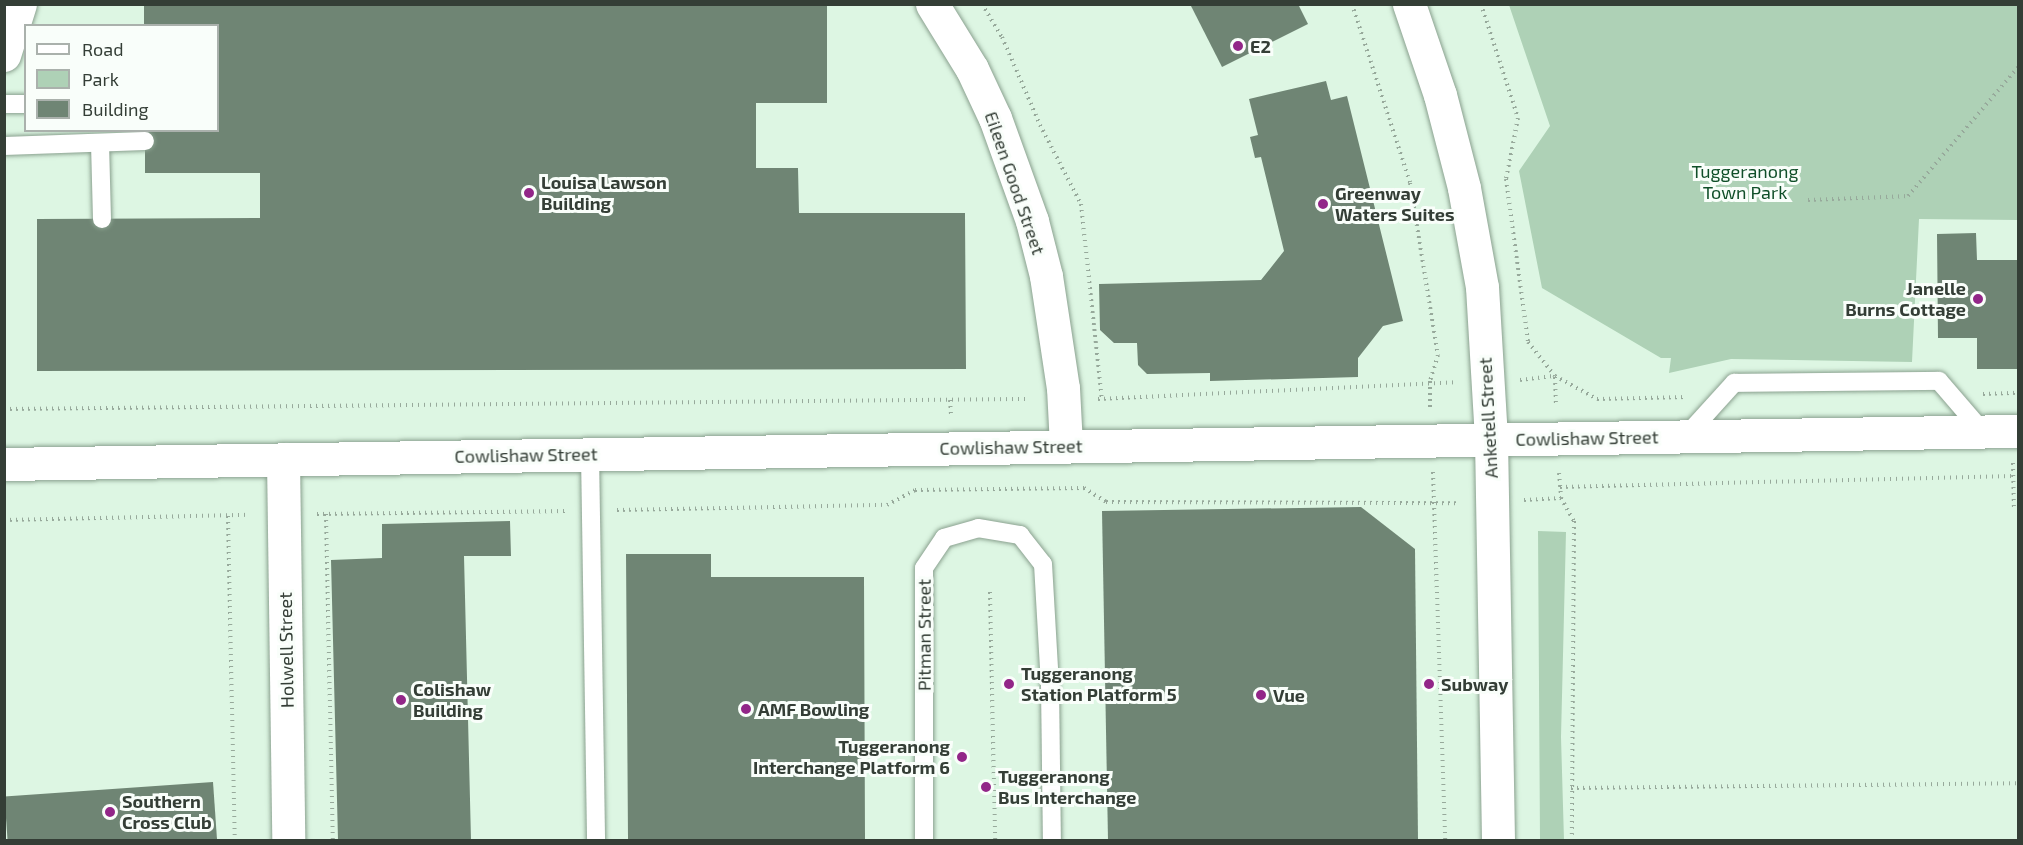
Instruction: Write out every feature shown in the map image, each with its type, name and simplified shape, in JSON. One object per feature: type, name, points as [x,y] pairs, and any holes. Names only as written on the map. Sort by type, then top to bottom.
[{"type":"street","name":"Eileen Good Street","points":[[932,4],[972,69],[995,118],[1032,221],[1046,276],[1063,399],[1066,446]]},
{"type":"street","name":"Anketell Street","points":[[1409,4],[1440,95],[1464,188],[1482,287],[1491,439],[1498,840]]},
{"type":"street","name":"Cowlishaw Street","points":[[4,464],[2019,430]]},
{"type":"street","name":"Holwell Street","points":[[283,459],[288,840]]},
{"type":"lane","points":[[4,104],[24,104]]},
{"type":"lane","points":[[4,146],[145,141]]},
{"type":"lane","points":[[100,143],[102,219]]},
{"type":"lane","points":[[1686,436],[1734,383],[1939,381],[1983,432]]},
{"type":"lane","points":[[590,454],[596,840]]},
{"type":"lane","name":"Pitman Street","points":[[924,840],[924,568],[944,538],[978,528],[1020,535],[1043,564],[1050,685],[1052,840]]},
{"type":"path","points":[[4,409],[1063,399],[1430,381],[1438,354],[1410,183],[1352,4]]},
{"type":"path","points":[[1481,4],[1518,118],[1506,179],[1528,342],[1555,376]]},
{"type":"path","points":[[1808,200],[1908,196],[2019,68]]},
{"type":"path","points":[[1560,487],[2013,476]]},
{"type":"path","points":[[4,520],[887,505],[915,490],[1084,488],[1106,502],[1436,504],[1445,840]]},
{"type":"path","points":[[1561,498],[1574,521],[1572,840]]},
{"type":"path","points":[[326,514],[333,840]]},
{"type":"path","points":[[228,516],[235,840]]},
{"type":"path","points":[[990,592],[995,840]]},
{"type":"path","points":[[1571,789],[2019,783]]},
{"type":"green space","name":"Tuggeranong Town Park","points":[[1509,5],[2018,5],[2018,220],[1919,219],[1912,362],[1731,359],[1669,373],[1671,358],[1661,358],[1542,288],[1519,171],[1550,126]]},
{"type":"green space","points":[[1538,531],[1566,532],[1561,737],[1564,840],[1540,840]]},
{"type":"building","name":"Louisa Lawson Building","points":[[144,4],[827,4],[827,103],[756,103],[756,168],[798,168],[799,213],[965,213],[966,369],[37,371],[37,219],[260,218],[260,173],[145,173],[145,132],[219,132],[219,24],[144,24]]},
{"type":"building","name":"E2","points":[[1190,4],[1298,4],[1308,24],[1222,67]]},
{"type":"building","name":"Greenway Waters Suites","points":[[1326,81],[1331,100],[1347,96],[1403,321],[1383,326],[1358,358],[1358,377],[1210,381],[1210,373],[1147,374],[1138,365],[1137,343],[1114,343],[1100,330],[1099,284],[1261,280],[1284,251],[1261,157],[1255,158],[1250,137],[1258,135],[1249,99]]},
{"type":"building","name":"Janelle Burns Cottage","points":[[1976,233],[1977,260],[2018,260],[2018,369],[1977,369],[1977,338],[1938,338],[1937,234]]},
{"type":"building","name":"Vue","points":[[1361,507],[1415,549],[1418,840],[1108,840],[1102,511]]},
{"type":"building","name":"Colishaw Building","points":[[510,521],[511,556],[464,556],[471,840],[338,840],[331,560],[382,558],[382,524]]},
{"type":"building","name":"AMF Bowling","points":[[626,554],[711,554],[711,577],[864,577],[865,840],[628,840]]},
{"type":"building","name":"Southern Cross Club","points":[[213,782],[217,840],[8,840],[5,797]]},
{"type":"place","name":"E2","points":[[1238,46]]},
{"type":"place","name":"Louisa Lawson Building","points":[[529,193]]},
{"type":"place","name":"Greenway Waters Suites","points":[[1323,204]]},
{"type":"place","name":"Janelle Burns Cottage","points":[[1978,299]]},
{"type":"place","name":"Tuggeranong Station Platform 5","points":[[1009,684]]},
{"type":"place","name":"Subway","points":[[1429,684]]},
{"type":"place","name":"Vue","points":[[1261,695]]},
{"type":"place","name":"Colishaw Building","points":[[401,700]]},
{"type":"place","name":"AMF Bowling","points":[[746,709]]},
{"type":"place","name":"Tuggeranong Interchange Platform 6","points":[[962,757]]},
{"type":"place","name":"Tuggeranong Bus Interchange","points":[[986,787]]},
{"type":"place","name":"Southern Cross Club","points":[[110,812]]}]
